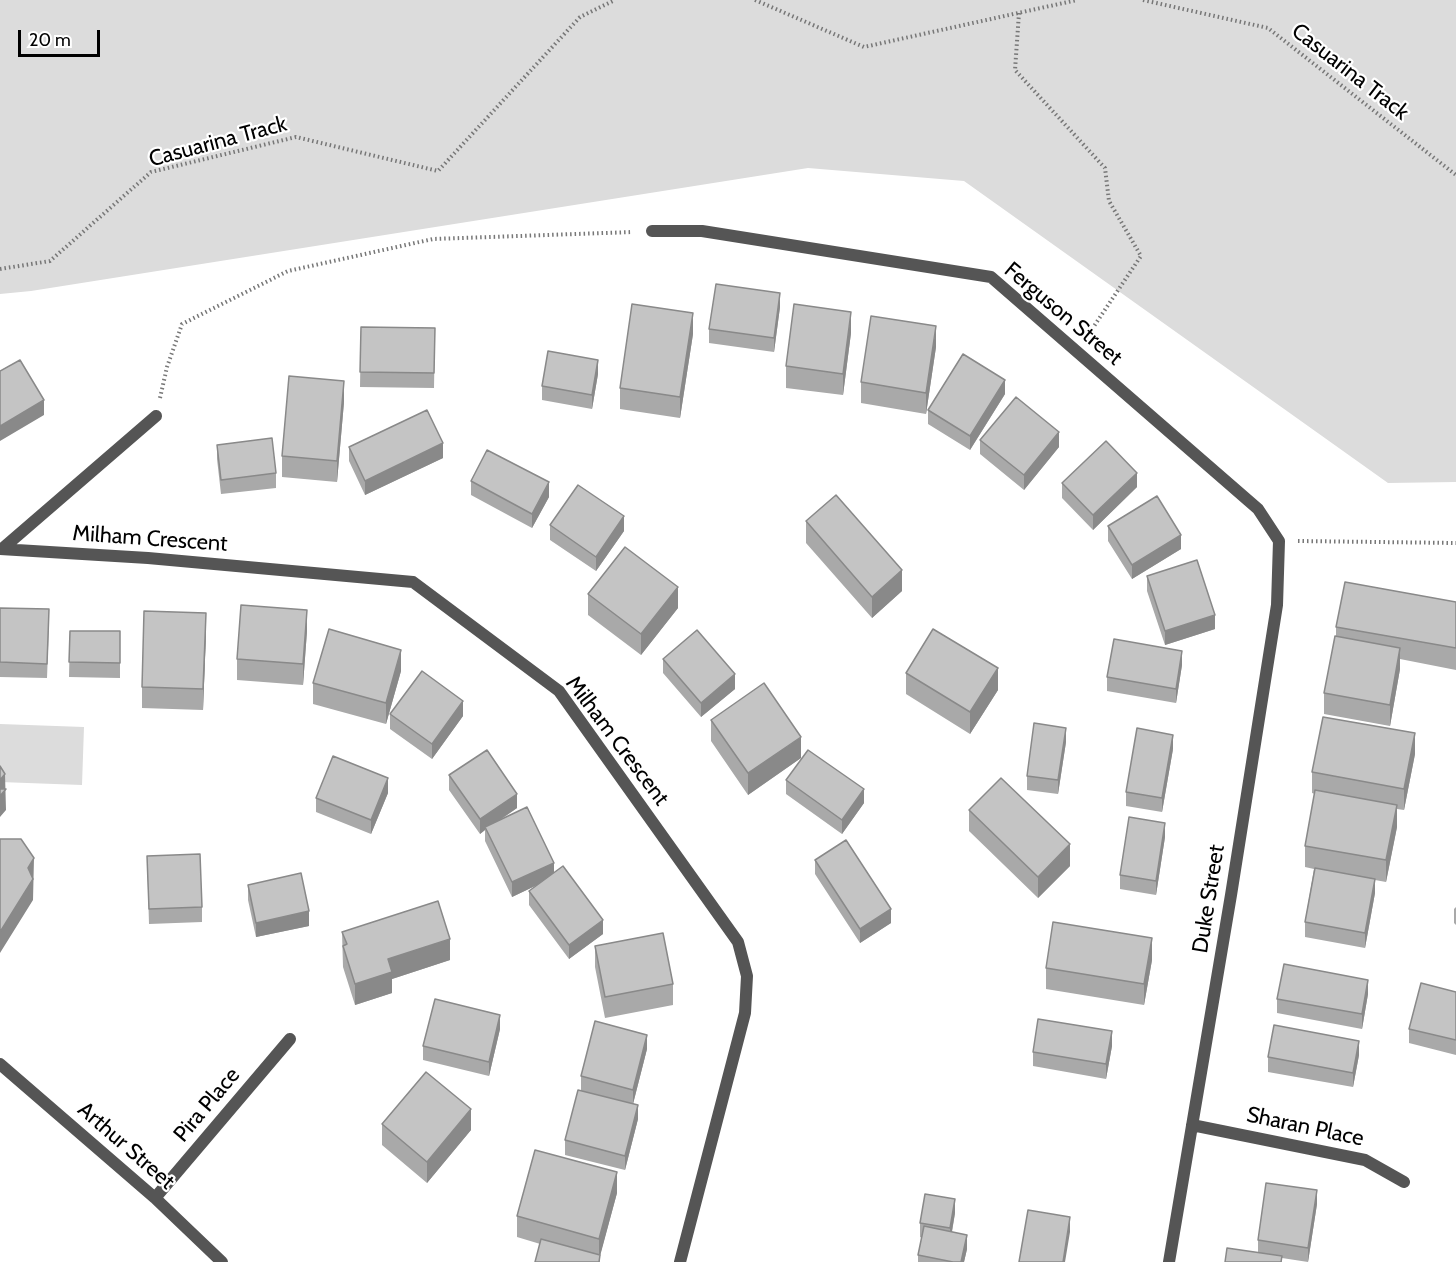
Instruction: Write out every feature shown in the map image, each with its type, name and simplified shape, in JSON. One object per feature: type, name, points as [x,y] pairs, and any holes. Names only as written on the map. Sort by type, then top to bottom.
[{"type":"street","name":"Ferguson Street","points":[[652,231],[702,231],[991,277],[1258,509],[1279,541]]},
{"type":"street","points":[[1,549],[156,416]]},
{"type":"street","name":"Duke Street","points":[[1169,1262],[1278,605],[1279,541]]},
{"type":"street","name":"Milham Crescent","points":[[1,549],[148,558],[413,582],[559,692],[738,942],[747,976],[745,1013],[680,1262]]},
{"type":"street","name":"Pira Place","points":[[155,1198],[290,1039]]},
{"type":"street","name":"Arthur Street","points":[[0,1064],[155,1198],[222,1262]]},
{"type":"street","name":"Sharan Place","points":[[1192,1125],[1365,1160],[1404,1182]]},
{"type":"path","name":"Casuarina Track","points":[[0,269],[50,261],[151,172],[296,136],[438,171],[580,17],[615,0]]},
{"type":"path","points":[[755,0],[864,47],[1077,0]]},
{"type":"path","name":"Casuarina Track","points":[[1143,0],[1268,28],[1456,175]]},
{"type":"path","points":[[1019,13],[1014,70],[1105,168],[1109,201],[1141,256],[1077,352]]},
{"type":"path","points":[[156,416],[167,367],[182,324],[288,271],[434,239],[652,231]]},
{"type":"path","points":[[1279,541],[1456,543]]},
{"type":"shaded area","points":[[0,0],[1456,0],[1456,482],[1388,483],[964,181],[808,168],[31,291],[0,294]]},
{"type":"shaded area","points":[[0,724],[84,727],[82,785],[0,782]]},
{"type":"building","points":[[716,284],[780,293],[774,338],[709,329]]},
{"type":"building","points":[[632,304],[693,313],[680,397],[620,388]]},
{"type":"building","points":[[794,304],[851,312],[843,374],[786,366]]},
{"type":"building","points":[[871,316],[936,326],[926,393],[861,382]]},
{"type":"building","points":[[361,327],[435,328],[434,373],[360,372]]},
{"type":"building","points":[[548,351],[598,360],[592,395],[542,386]]},
{"type":"building","points":[[963,354],[1005,380],[970,436],[928,410]]},
{"type":"building","points":[[20,360],[44,400],[0,426],[0,371]]},
{"type":"building","points":[[289,376],[344,381],[337,461],[282,456]]},
{"type":"building","points":[[1016,397],[1059,432],[1024,475],[980,440]]},
{"type":"building","points":[[427,410],[443,443],[365,481],[349,447]]},
{"type":"building","points":[[272,438],[276,473],[221,480],[217,445]]},
{"type":"building","points":[[1106,441],[1137,473],[1093,515],[1062,483]]},
{"type":"building","points":[[487,450],[549,482],[532,514],[471,481]]},
{"type":"building","points":[[578,485],[624,516],[596,557],[550,525]]},
{"type":"building","points":[[836,495],[902,570],[872,597],[806,521]]},
{"type":"building","points":[[1157,496],[1181,535],[1132,565],[1108,526]]},
{"type":"building","points":[[625,547],[678,587],[641,634],[588,594]]},
{"type":"building","points":[[1197,560],[1215,615],[1165,631],[1147,576]]},
{"type":"building","points":[[1345,582],[1456,602],[1456,648],[1336,627]]},
{"type":"building","points":[[241,605],[307,610],[303,664],[237,659]]},
{"type":"building","points":[[0,608],[49,609],[47,664],[0,662]]},
{"type":"building","points":[[144,611],[206,613],[203,689],[142,687]]},
{"type":"building","points":[[329,629],[401,650],[386,703],[313,683]]},
{"type":"building","points":[[933,629],[998,668],[970,712],[906,673]]},
{"type":"building","points":[[697,630],[735,674],[701,703],[663,659]]},
{"type":"building","points":[[70,631],[120,631],[120,663],[69,662]]},
{"type":"building","points":[[1335,636],[1400,648],[1390,705],[1324,693]]},
{"type":"building","points":[[1114,639],[1182,651],[1176,689],[1107,677]]},
{"type":"building","points":[[422,671],[463,701],[432,744],[390,714]]},
{"type":"building","points":[[764,683],[801,737],[748,773],[711,720]]},
{"type":"building","points":[[1323,717],[1415,733],[1404,789],[1312,772]]},
{"type":"building","points":[[1034,723],[1066,728],[1058,780],[1027,776]]},
{"type":"building","points":[[1137,728],[1173,735],[1162,798],[1126,792]]},
{"type":"building","points":[[487,750],[517,794],[480,819],[449,775]]},
{"type":"building","points":[[808,750],[864,789],[842,820],[786,780]]},
{"type":"building","points":[[333,756],[388,778],[371,820],[316,798]]},
{"type":"building","points":[[0,766],[5,774],[0,780]]},
{"type":"building","points":[[1001,778],[1070,844],[1038,877],[969,810]]},
{"type":"building","points":[[1315,790],[1397,805],[1386,860],[1305,846]]},
{"type":"building","points":[[527,807],[554,863],[512,882],[485,827]]},
{"type":"building","points":[[1129,817],[1165,823],[1156,881],[1120,875]]},
{"type":"building","points":[[0,839],[21,839],[34,858],[28,868],[33,879],[0,932]]},
{"type":"building","points":[[846,840],[891,909],[860,929],[815,860]]},
{"type":"building","points":[[200,854],[202,907],[149,909],[147,856]]},
{"type":"building","points":[[563,866],[603,920],[569,945],[529,891]]},
{"type":"building","points":[[1315,868],[1375,879],[1365,933],[1305,922]]},
{"type":"building","points":[[301,873],[309,911],[256,923],[248,885]]},
{"type":"building","points":[[438,901],[450,939],[388,959],[392,972],[355,984],[343,946],[347,944],[342,932]]},
{"type":"building","points":[[1053,922],[1152,938],[1144,984],[1046,968]]},
{"type":"building","points":[[663,933],[673,984],[605,997],[595,946]]},
{"type":"building","points":[[1284,964],[1368,980],[1362,1014],[1277,999]]},
{"type":"building","points":[[1421,983],[1456,992],[1456,1040],[1409,1029]]},
{"type":"building","points":[[435,999],[500,1015],[489,1062],[423,1046]]},
{"type":"building","points":[[1038,1019],[1112,1031],[1106,1064],[1033,1052]]},
{"type":"building","points":[[595,1021],[647,1035],[633,1090],[581,1076]]},
{"type":"building","points":[[1274,1025],[1359,1041],[1353,1073],[1268,1057]]},
{"type":"building","points":[[426,1072],[471,1109],[427,1162],[382,1124]]},
{"type":"building","points":[[578,1090],[638,1105],[625,1156],[565,1140]]},
{"type":"building","points":[[535,1150],[617,1172],[599,1239],[517,1216]]},
{"type":"building","points":[[1266,1183],[1317,1190],[1308,1248],[1258,1240]]},
{"type":"building","points":[[925,1194],[955,1199],[950,1228],[920,1223]]},
{"type":"building","points":[[1028,1210],[1070,1217],[1063,1262],[1019,1262]]},
{"type":"building","points":[[924,1226],[967,1235],[961,1262],[918,1255]]},
{"type":"building","points":[[541,1239],[600,1255],[599,1262],[535,1262]]},
{"type":"building","points":[[1227,1248],[1282,1256],[1281,1262],[1225,1262]]}]
